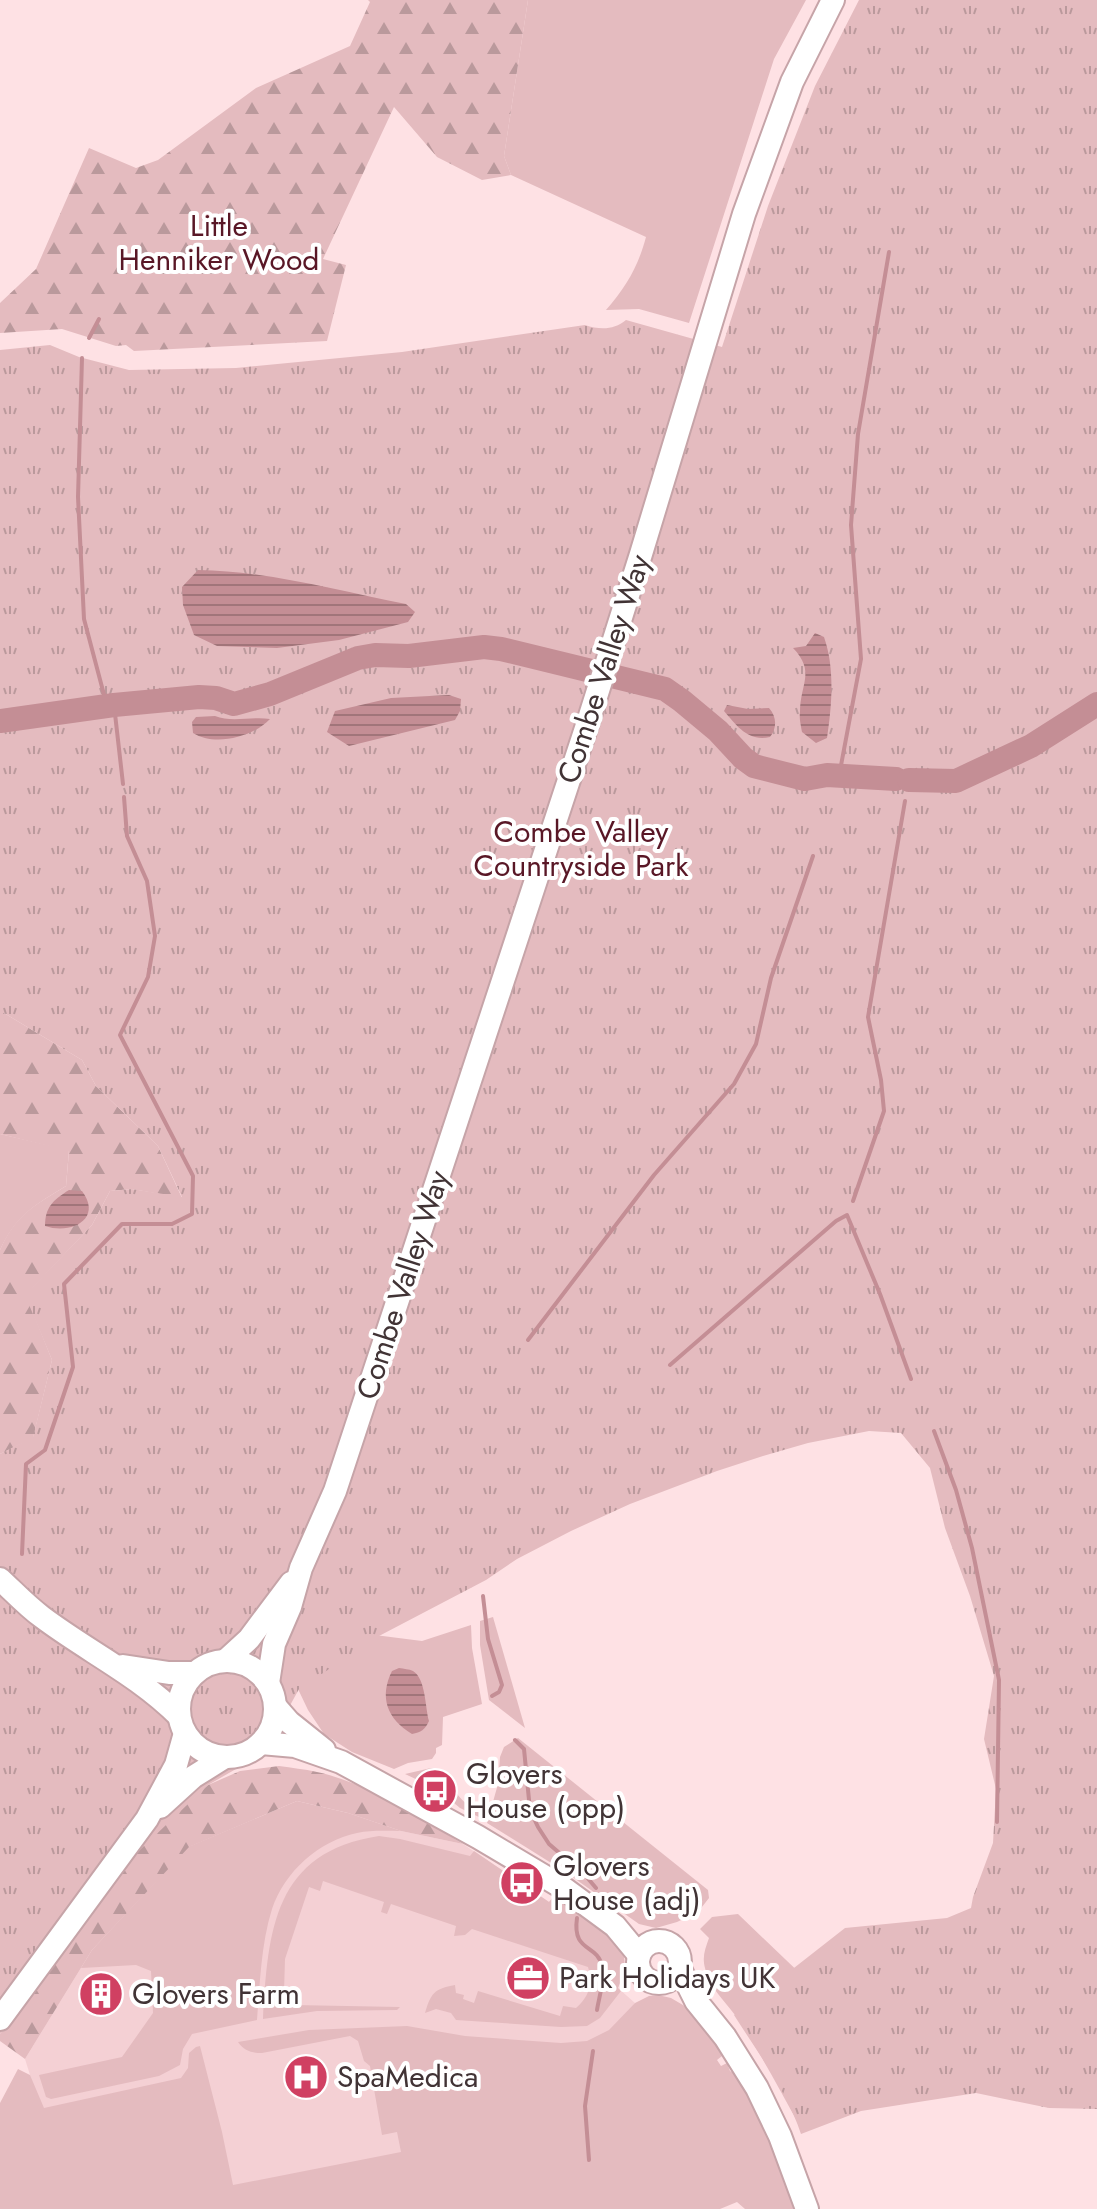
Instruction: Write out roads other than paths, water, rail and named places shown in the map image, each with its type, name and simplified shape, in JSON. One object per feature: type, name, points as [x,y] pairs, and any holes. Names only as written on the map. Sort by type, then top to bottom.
[{"type":"main road","name":"Combe Valley Way","points":[[268,1683],[274,1644],[290,1607],[301,1568],[335,1491],[589,719],[744,214],[792,82],[833,0]]},
{"type":"main road","name":"Combe Valley Way","points":[[225,1661],[249,1639],[301,1568]]},
{"type":"main road","points":[[0,1579],[41,1616],[160,1697],[182,1724],[201,1750],[225,1757],[244,1754],[261,1743],[270,1730],[275,1714],[268,1683],[242,1663],[225,1661],[209,1664],[195,1673],[182,1692],[182,1724],[176,1765],[147,1819],[0,2019]]},
{"type":"main road","points":[[114,1664],[169,1673],[195,1673]]},
{"type":"main road","points":[[275,1706],[301,1733],[341,1762],[562,1887],[647,1948]]},
{"type":"main road","points":[[261,1743],[295,1746],[341,1762]]},
{"type":"main road","points":[[147,1819],[176,1791],[225,1757]]},
{"type":"main road","points":[[647,1948],[666,1942],[676,1950],[679,1955],[673,1974]]},
{"type":"main road","points":[[647,1948],[640,1969],[643,1975],[653,1981],[673,1974]]},
{"type":"main road","points":[[673,1974],[725,2037],[757,2088],[780,2136],[807,2209]]},
{"type":"waterway","points":[[839,776],[861,659],[851,525],[858,434],[889,252]]},
{"type":"waterway","points":[[89,338],[99,319]]},
{"type":"waterway","points":[[82,358],[78,497],[84,619],[107,706]]},
{"type":"waterway","points":[[0,721],[199,697],[234,704],[270,694],[358,658],[409,656],[484,647],[665,689],[718,731],[754,766],[805,779],[827,775],[896,779]]},
{"type":"waterway","points":[[909,780],[956,781],[1031,746],[1097,704]]},
{"type":"waterway","points":[[114,705],[123,784]]},
{"type":"waterway","points":[[22,1554],[26,1464],[45,1450],[73,1367],[64,1284],[122,1224],[172,1224],[192,1214],[193,1176],[120,1035],[148,977],[155,936],[147,881],[127,836],[124,797]]},
{"type":"waterway","points":[[853,1201],[884,1111],[868,1017],[905,801]]},
{"type":"waterway","points":[[528,1340],[654,1175],[734,1084],[756,1044],[771,978],[813,856]]},
{"type":"waterway","points":[[670,1365],[836,1221],[847,1215],[911,1379]]},
{"type":"waterway","points":[[934,1431],[956,1490],[972,1548],[999,1680],[997,1822]]},
{"type":"waterway","points":[[483,1596],[488,1639],[502,1685],[499,1692],[492,1696]]},
{"type":"waterway","points":[[515,1740],[524,1749],[530,1810],[538,1827],[549,1844],[596,1888]]},
{"type":"waterway","points":[[577,1918],[576,1929],[581,1943],[595,1954],[602,1966],[597,2010]]},
{"type":"waterway","points":[[589,2160],[585,2106],[593,2051]]},
{"type":"place","name":"Glovers House (opp)","points":[[435,1791]]},
{"type":"place","name":"Glovers House (adj)","points":[[522,1883]]},
{"type":"place","name":"Park Holidays UK","points":[[528,1978]]},
{"type":"place","name":"Glovers Farm","points":[[101,1994]]},
{"type":"place","name":"SpaMedica","points":[[306,2077]]},
{"type":"park label","name":"Little Henniker Wood","points":[[219,243]]},
{"type":"park label","name":"Combe Valley Countryside Park","points":[[581,849]]}]
